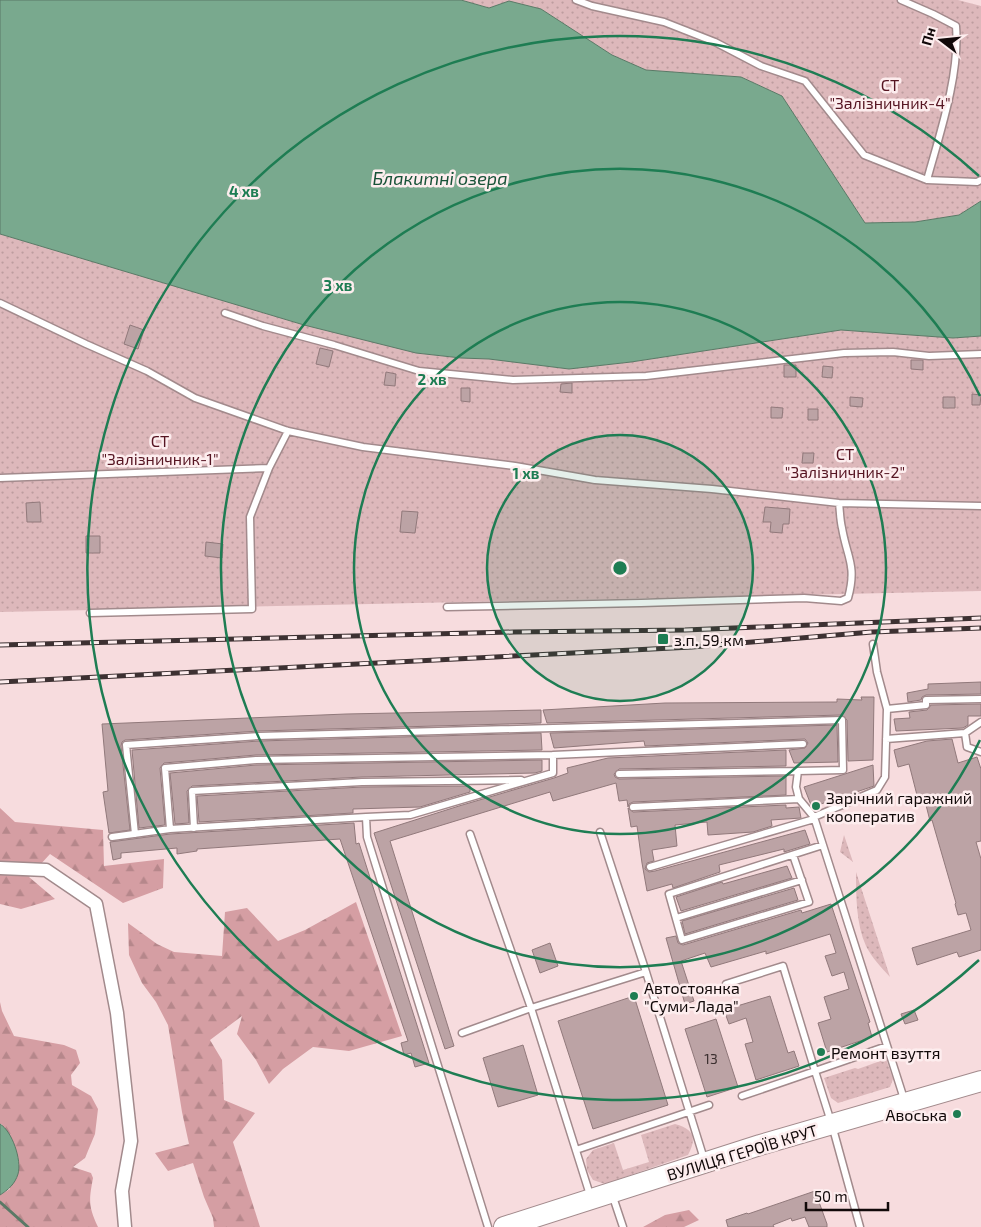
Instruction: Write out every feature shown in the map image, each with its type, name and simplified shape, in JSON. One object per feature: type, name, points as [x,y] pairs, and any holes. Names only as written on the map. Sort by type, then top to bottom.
[{"type":"main road","name":"ВУЛИЦЯ ГЕРОЇВ КРУТ","points":[[504,1227],[705,1163],[981,1081]]},
{"type":"street","points":[[0,868],[46,870],[96,904],[117,1013],[131,1141],[122,1191],[125,1227]]},
{"type":"lane","points":[[576,0],[592,6],[664,22],[715,42],[761,66],[804,81],[864,155],[926,180],[976,182],[981,180]]},
{"type":"lane","points":[[901,0],[956,26],[958,44],[946,112],[926,180]]},
{"type":"lane","points":[[0,303],[147,371],[195,398],[288,431],[363,447],[515,466],[595,480],[712,489],[840,504],[981,506]]},
{"type":"lane","points":[[224,313],[419,371],[513,380],[646,376],[844,353],[893,352],[929,356],[981,354]]},
{"type":"lane","points":[[90,613],[252,609],[250,517],[269,468],[288,431]]},
{"type":"lane","points":[[0,478],[269,468]]},
{"type":"lane","points":[[447,607],[804,598],[840,601],[848,598],[852,585],[852,565],[842,528],[840,504]]},
{"type":"lane","points":[[650,867],[814,818],[877,790],[885,777],[887,710],[877,672],[873,644]]},
{"type":"lane","points":[[887,710],[926,704],[926,700],[981,699]]},
{"type":"lane","points":[[135,834],[126,745],[259,736],[842,720],[843,770],[620,774]]},
{"type":"lane","points":[[886,739],[965,734],[981,722]]},
{"type":"lane","points":[[965,734],[967,747],[981,752]]},
{"type":"lane","points":[[170,829],[165,768],[256,760],[553,755],[803,744]]},
{"type":"lane","points":[[112,836],[170,829],[410,815],[553,773],[553,755]]},
{"type":"lane","points":[[798,771],[796,787],[799,799],[814,818],[905,1103]]},
{"type":"lane","points":[[194,828],[192,791],[362,782],[530,780]]},
{"type":"lane","points":[[633,808],[799,799]]},
{"type":"lane","points":[[366,817],[367,837],[488,1227]]},
{"type":"lane","points":[[600,832],[646,972],[705,1163]]},
{"type":"lane","points":[[470,834],[531,1008],[591,1199]]},
{"type":"lane","points":[[793,855],[809,902],[682,940],[669,894],[823,845]]},
{"type":"lane","points":[[676,918],[802,880]]},
{"type":"lane","points":[[726,984],[783,966],[832,1125],[860,1227]]},
{"type":"lane","points":[[462,1033],[531,1008],[646,972]]},
{"type":"lane","points":[[742,1096],[887,1046]]},
{"type":"lane","points":[[576,1150],[709,1105]]},
{"type":"lane","points":[[612,1192],[623,1227]]},
{"type":"green space","name":"СТ \"Залізничник-4\"","points":[[462,0],[958,0],[981,6],[981,201],[959,215],[915,222],[865,223],[782,96],[741,77],[646,70],[612,55],[541,9],[509,1],[489,8]]},
{"type":"green space","points":[[0,234],[304,325],[416,353],[461,358],[489,359],[569,369],[631,362],[841,330],[953,338],[981,336],[981,591],[0,612]]},
{"type":"green space","points":[[0,808],[15,822],[103,830],[104,866],[164,859],[163,888],[123,903],[50,854],[29,877],[55,899],[21,909],[0,904]]},
{"type":"green space","points":[[844,835],[853,862],[840,852]]},
{"type":"green space","points":[[856,872],[890,977],[866,946],[860,928],[857,909]]},
{"type":"green space","points":[[356,902],[402,1036],[349,1051],[313,1047],[283,1069],[269,1084],[256,1060],[237,1034],[242,1016],[210,1040],[222,1060],[224,1100],[255,1113],[233,1142],[260,1227],[214,1227],[213,1218],[193,1163],[168,1171],[155,1153],[189,1144],[168,1025],[156,1002],[142,983],[129,955],[128,923],[157,944],[174,952],[222,956],[225,912],[247,908],[278,941],[305,930]]},
{"type":"green space","points":[[0,1002],[2,1011],[14,1036],[64,1045],[76,1050],[80,1063],[71,1075],[72,1085],[91,1096],[98,1109],[95,1134],[85,1158],[73,1167],[91,1173],[93,1178],[90,1203],[92,1214],[98,1227],[0,1227],[0,1195],[10,1189],[2,1124],[0,1124]]},
{"type":"green space","points":[[886,1059],[893,1079],[890,1087],[838,1103],[831,1098],[824,1078]]},
{"type":"green space","points":[[675,1124],[686,1129],[692,1135],[691,1149],[688,1155],[605,1184],[593,1180],[587,1170],[586,1159],[593,1150],[614,1143],[623,1170],[649,1162],[641,1135]]},
{"type":"green space","points":[[689,1210],[699,1220],[684,1227],[643,1227],[665,1215]]},
{"type":"water","name":"Блакитні озера","points":[[0,0],[461,0],[489,8],[509,1],[541,9],[612,55],[646,70],[741,77],[782,96],[865,223],[915,222],[959,215],[981,201],[981,336],[953,338],[841,330],[631,362],[569,369],[489,359],[461,358],[416,353],[304,325],[0,234]]},
{"type":"water","points":[[0,1124],[12,1139],[19,1161],[19,1168],[17,1178],[13,1184],[0,1195]]},
{"type":"building","points":[[130,325],[144,330],[138,349],[124,344]]},
{"type":"building","points":[[320,348],[333,351],[329,367],[316,364]]},
{"type":"building","points":[[911,360],[923,360],[923,370],[911,369]]},
{"type":"building","points":[[784,365],[796,365],[796,377],[784,377]]},
{"type":"building","points":[[823,366],[833,367],[832,378],[822,377]]},
{"type":"building","points":[[386,372],[396,374],[395,386],[384,385]]},
{"type":"building","points":[[572,383],[572,393],[560,392],[561,384]]},
{"type":"building","points":[[461,388],[470,388],[470,402],[461,401]]},
{"type":"building","points":[[972,394],[981,395],[980,405],[972,405]]},
{"type":"building","points":[[850,397],[863,398],[862,407],[850,406]]},
{"type":"building","points":[[943,397],[955,397],[955,408],[943,408]]},
{"type":"building","points":[[771,407],[783,408],[782,418],[771,418]]},
{"type":"building","points":[[808,409],[818,409],[818,420],[808,420]]},
{"type":"building","points":[[803,453],[814,453],[813,463],[802,463]]},
{"type":"building","points":[[40,502],[41,522],[27,522],[26,503]]},
{"type":"building","points":[[765,507],[790,509],[789,524],[783,524],[782,533],[770,532],[771,522],[763,522]]},
{"type":"building","points":[[402,511],[418,512],[415,533],[400,532]]},
{"type":"building","points":[[86,536],[100,536],[100,553],[86,553]]},
{"type":"building","points":[[206,542],[223,544],[222,558],[205,556]]},
{"type":"building","points":[[981,682],[981,694],[926,695],[921,700],[908,702],[907,693],[928,689],[928,684]]},
{"type":"building","points":[[861,697],[874,697],[873,760],[848,761],[847,720],[842,715],[547,723],[543,710],[665,703],[837,702],[837,699],[862,700]]},
{"type":"building","points":[[981,704],[981,716],[968,716],[968,725],[963,728],[896,731],[894,719],[910,718],[909,712],[927,710],[931,705]]},
{"type":"building","points":[[541,710],[541,723],[259,731],[125,740],[121,746],[130,830],[109,833],[103,792],[108,791],[102,724],[346,714]]},
{"type":"building","points":[[837,725],[838,762],[794,763],[789,750],[805,748],[808,743],[805,739],[645,746],[644,741],[554,748],[550,733]]},
{"type":"building","points":[[541,733],[542,750],[256,755],[164,763],[160,768],[165,825],[139,828],[132,750],[259,741]]},
{"type":"building","points":[[952,739],[958,763],[977,757],[981,769],[981,841],[976,842],[981,859],[981,950],[959,957],[957,952],[917,965],[912,948],[971,930],[966,913],[958,915],[925,801],[919,803],[909,764],[898,767],[894,750],[927,741]]},
{"type":"building","points":[[786,750],[786,766],[619,769],[614,774],[619,779],[786,776],[786,795],[633,802],[628,807],[627,800],[619,801],[616,783],[553,801],[550,792],[390,841],[454,1046],[445,1049],[374,833],[554,778],[568,773],[567,768],[608,758]]},
{"type":"building","points":[[542,760],[542,771],[535,773],[362,777],[192,786],[187,791],[189,823],[175,824],[170,773],[256,765]]},
{"type":"building","points":[[873,765],[874,786],[812,807],[804,787]]},
{"type":"building","points":[[470,786],[470,792],[420,807],[353,809],[353,813],[199,822],[197,796],[362,787]]},
{"type":"building","points":[[786,805],[786,808],[799,807],[801,818],[771,820],[772,826],[753,832],[708,835],[707,822],[675,825],[677,846],[652,850],[654,861],[647,863],[645,869],[649,872],[655,871],[805,830],[810,844],[784,852],[784,849],[719,865],[720,872],[673,888],[672,884],[647,891],[637,826],[631,827],[628,808],[633,812]]},
{"type":"building","points":[[354,823],[356,844],[359,843],[429,1063],[415,1067],[411,1053],[404,1055],[401,1043],[408,1041],[340,839],[197,849],[197,851],[177,854],[177,848],[121,853],[121,858],[113,860],[110,842],[170,834]]},
{"type":"building","points":[[787,866],[792,878],[681,911],[676,897],[722,882],[723,884]]},
{"type":"building","points":[[794,888],[798,900],[685,934],[682,921]]},
{"type":"building","points":[[831,904],[870,1022],[868,1023],[872,1037],[827,1052],[818,1023],[831,1019],[824,997],[849,989],[844,972],[832,976],[825,956],[836,953],[830,934],[766,954],[766,951],[711,967],[705,953],[681,961],[694,1001],[685,1004],[666,938],[676,936],[678,943],[683,945],[801,910],[802,913]]},
{"type":"building","points":[[550,943],[558,966],[540,973],[532,950]]},
{"type":"building","points":[[634,996],[668,1105],[593,1129],[558,1021]]},
{"type":"building","points":[[770,996],[788,1053],[794,1051],[799,1066],[756,1080],[745,1044],[753,1042],[746,1018],[729,1024],[724,1010]]},
{"type":"building","points":[[914,1010],[918,1020],[905,1024],[901,1014]]},
{"type":"building","points":[[716,1019],[738,1087],[707,1097],[685,1029]]},
{"type":"building","points":[[523,1045],[538,1095],[498,1107],[483,1058]]},
{"type":"building","points":[[815,1191],[827,1227],[809,1227],[805,1217],[792,1221],[791,1218],[773,1225],[774,1227],[728,1227],[726,1220]]},
{"type":"waterway","points":[[0,1202],[28,1227]]},
{"type":"railway","points":[[0,645],[514,632],[685,630],[981,618]]},
{"type":"railway","points":[[0,682],[692,647],[872,632],[981,628]]},
{"type":"place","name":"з.п. 59 км","points":[[663,639]]},
{"type":"place","name":"Зарічний гаражний кооператив","points":[[816,806]]},
{"type":"place","name":"Автостоянка \"Суми-Лада\"","points":[[634,996]]},
{"type":"place","name":"Ремонт взуття","points":[[821,1052]]},
{"type":"place","name":"Авоська","points":[[957,1114]]},
{"type":"park label","name":"СТ \"Залізничник-1\"","points":[[160,449]]},
{"type":"park label","name":"СТ \"Залізничник-2\"","points":[[845,462]]}]
